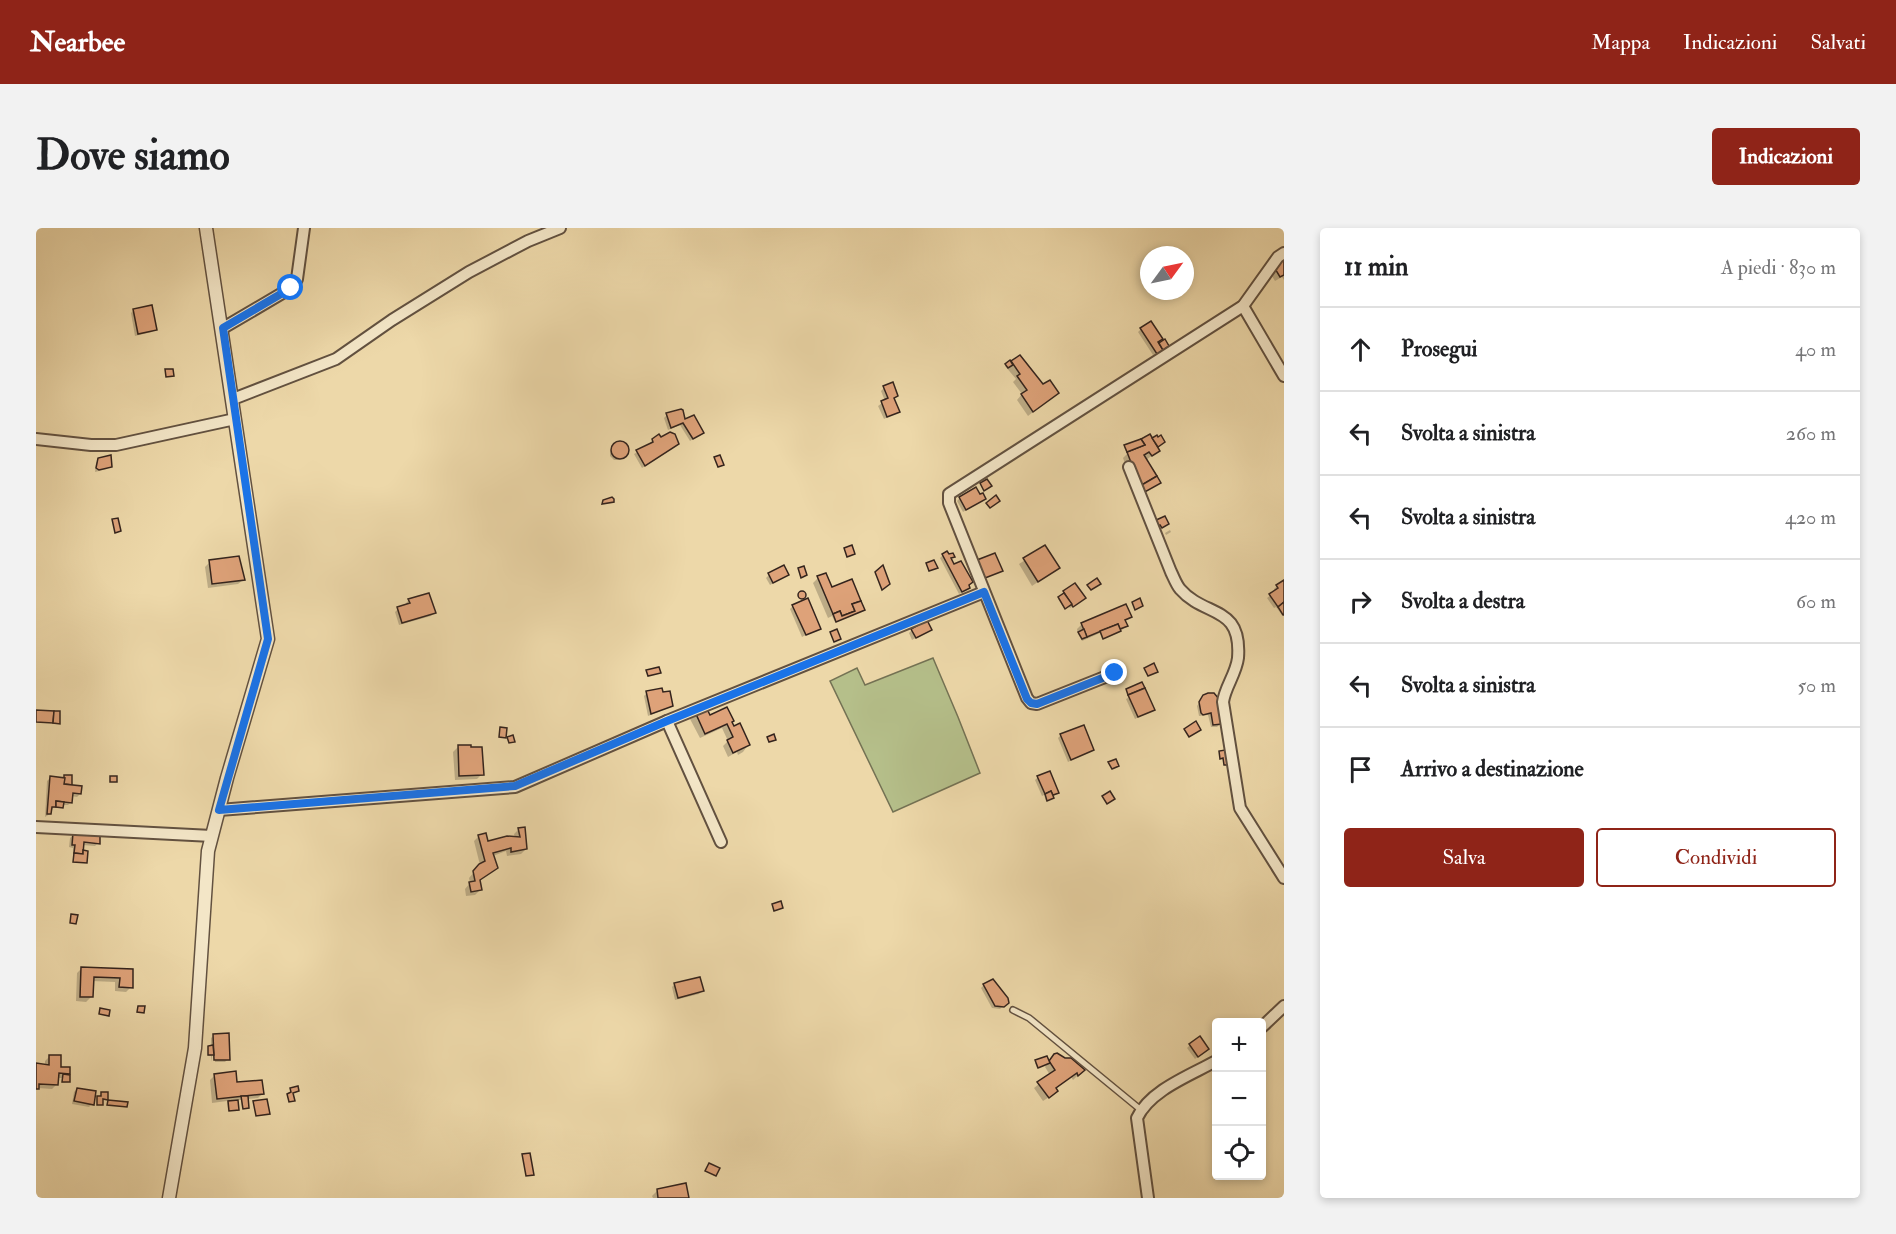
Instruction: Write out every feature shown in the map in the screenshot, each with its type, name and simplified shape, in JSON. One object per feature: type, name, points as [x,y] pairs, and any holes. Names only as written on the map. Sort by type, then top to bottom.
[{"type":"street","points":[[169,1198],[195,1048],[208,851],[268,639],[223,328],[206,228]]},
{"type":"street","points":[[223,328],[291,288],[297,279],[304,228]]},
{"type":"street","points":[[233,399],[336,359],[392,320],[469,272],[528,241],[560,228]]},
{"type":"street","points":[[1115,673],[1037,704],[1027,699],[949,503],[949,494],[1243,306],[1278,257],[1284,253]]},
{"type":"street","points":[[1243,306],[1284,376]]},
{"type":"street","points":[[36,439],[91,445],[116,445],[235,419]]},
{"type":"street","points":[[1129,467],[1171,573],[1180,588],[1188,596],[1227,619],[1236,632],[1238,661],[1224,694],[1223,702],[1240,808],[1284,878]]},
{"type":"street","points":[[219,810],[515,786],[667,721],[984,592]]},
{"type":"street","points":[[667,721],[721,842]]},
{"type":"street","points":[[36,827],[212,836]]},
{"type":"street","points":[[1266,1023],[1284,1006]]},
{"type":"street","points":[[1148,1198],[1137,1118],[1152,1097],[1212,1063]]},
{"type":"lane","points":[[1013,1010],[1029,1018],[1141,1110]]},
{"type":"green space","points":[[933,658],[980,773],[893,812],[830,681],[857,668],[865,685]]},
{"type":"building","points":[[1284,258],[1284,275],[1280,277],[1274,267]]},
{"type":"building","points":[[152,305],[157,330],[138,334],[133,309]]},
{"type":"building","points":[[1151,321],[1163,339],[1158,342],[1163,350],[1157,354],[1140,328]]},
{"type":"building","points":[[1165,339],[1169,346],[1163,350],[1159,343]]},
{"type":"building","points":[[1020,355],[1043,384],[1050,380],[1059,393],[1033,412],[1021,394],[1027,390],[1017,376],[1020,374],[1011,361]]},
{"type":"building","points":[[1010,360],[1013,365],[1008,368],[1005,364]]},
{"type":"building","points":[[165,369],[173,369],[174,376],[166,377]]},
{"type":"building","points":[[893,382],[898,396],[894,398],[900,412],[887,417],[881,401],[888,398],[883,386]]},
{"type":"building","points":[[681,409],[685,419],[694,415],[704,433],[693,439],[683,423],[671,428],[666,413]]},
{"type":"building","points":[[670,432],[675,434],[679,444],[645,466],[636,450],[653,442],[652,439],[659,434],[661,437]]},
{"type":"building","points":[[1150,434],[1160,451],[1152,456],[1149,452],[1144,455],[1157,476],[1140,486],[1127,452],[1145,445],[1141,439]]},
{"type":"building","points":[[1157,435],[1158,437],[1161,435],[1165,442],[1158,447],[1152,438]]},
{"type":"building","points":[[1141,439],[1145,445],[1127,452],[1124,445]]},
{"type":"building","points":[[620,441],[626,444],[629,450],[626,456],[620,459],[614,456],[611,450],[614,444]]},
{"type":"building","points":[[111,455],[112,467],[99,470],[96,468],[98,458]]},
{"type":"building","points":[[720,455],[724,465],[718,467],[714,457]]},
{"type":"building","points":[[1157,476],[1161,483],[1143,493],[1140,486]]},
{"type":"building","points":[[987,479],[992,486],[984,491],[980,483]]},
{"type":"building","points":[[976,487],[986,499],[966,510],[959,497]]},
{"type":"building","points":[[996,495],[1000,501],[990,508],[986,503]]},
{"type":"building","points":[[612,497],[614,502],[602,504],[603,500]]},
{"type":"building","points":[[1165,516],[1169,524],[1162,528],[1160,525],[1156,527],[1154,521]]},
{"type":"building","points":[[118,518],[121,531],[115,533],[112,519]]},
{"type":"building","points":[[852,545],[855,554],[847,557],[844,548]]},
{"type":"building","points":[[1045,545],[1060,568],[1038,582],[1023,558]]},
{"type":"building","points":[[947,551],[949,554],[953,553],[955,557],[951,558],[954,564],[961,561],[973,582],[969,585],[970,588],[962,592],[942,554]]},
{"type":"building","points":[[995,553],[1003,571],[985,578],[977,560]]},
{"type":"building","points":[[239,556],[245,580],[212,584],[209,560]]},
{"type":"building","points":[[934,560],[938,568],[929,571],[926,563]]},
{"type":"building","points":[[784,565],[789,575],[773,583],[768,573]]},
{"type":"building","points":[[883,565],[890,584],[882,590],[875,572]]},
{"type":"building","points":[[804,566],[807,575],[801,578],[798,568]]},
{"type":"building","points":[[826,573],[832,587],[852,579],[861,601],[852,604],[855,611],[842,616],[840,611],[833,614],[817,576]]},
{"type":"building","points":[[1097,578],[1101,584],[1091,590],[1087,585]]},
{"type":"building","points":[[1284,580],[1284,602],[1278,607],[1269,594],[1278,588],[1276,585]]},
{"type":"building","points":[[1075,583],[1086,598],[1073,607],[1063,591]]},
{"type":"building","points":[[802,591],[806,595],[802,599],[798,595]]},
{"type":"building","points":[[429,593],[436,613],[402,623],[397,607],[410,603],[408,599]]},
{"type":"building","points":[[1064,593],[1072,604],[1065,609],[1058,597]]},
{"type":"building","points":[[808,598],[821,629],[806,635],[792,605]]},
{"type":"building","points":[[1140,598],[1143,606],[1135,610],[1132,602]]},
{"type":"building","points":[[861,601],[865,610],[836,622],[833,614],[840,611],[842,616],[855,611],[852,604]]},
{"type":"building","points":[[1284,602],[1284,615],[1283,615],[1278,607]]},
{"type":"building","points":[[1126,604],[1132,617],[1125,620],[1128,626],[1120,629],[1118,624],[1087,637],[1081,623]]},
{"type":"building","points":[[927,620],[932,630],[916,638],[911,629]]},
{"type":"building","points":[[1118,624],[1121,631],[1103,639],[1100,631]]},
{"type":"building","points":[[837,629],[841,639],[834,642],[830,632]]},
{"type":"building","points":[[1084,629],[1087,637],[1082,639],[1078,632]]},
{"type":"building","points":[[1154,663],[1158,672],[1148,676],[1144,668]]},
{"type":"building","points":[[659,667],[661,673],[648,676],[646,670]]},
{"type":"building","points":[[1142,682],[1145,688],[1128,695],[1126,689]]},
{"type":"building","points":[[662,688],[663,692],[670,691],[673,706],[651,714],[646,691]]},
{"type":"building","points":[[1145,688],[1155,710],[1138,717],[1128,695]]},
{"type":"building","points":[[1214,693],[1219,699],[1222,724],[1213,725],[1211,713],[1203,715],[1201,713],[1199,702],[1203,695]]},
{"type":"building","points":[[727,707],[734,726],[740,723],[750,745],[733,753],[727,740],[733,737],[727,724],[705,734],[696,714],[707,709],[710,715]]},
{"type":"building","points":[[36,710],[54,711],[53,723],[36,722]]},
{"type":"building","points":[[54,711],[60,711],[60,724],[53,723]]},
{"type":"building","points":[[1196,721],[1201,730],[1189,737],[1184,729]]},
{"type":"building","points":[[1084,725],[1094,750],[1071,760],[1060,734]]},
{"type":"building","points":[[500,727],[507,728],[506,738],[499,737]]},
{"type":"building","points":[[774,734],[776,740],[769,742],[767,737]]},
{"type":"building","points":[[513,735],[515,742],[509,743],[507,737]]},
{"type":"building","points":[[458,745],[482,747],[484,775],[459,776]]},
{"type":"building","points":[[1225,750],[1229,765],[1224,765],[1223,758],[1220,759],[1219,751]]},
{"type":"building","points":[[1116,759],[1119,766],[1112,769],[1108,762]]},
{"type":"building","points":[[1050,771],[1059,793],[1053,795],[1051,791],[1045,794],[1037,776]]},
{"type":"building","points":[[64,775],[72,775],[72,785],[64,784]]},
{"type":"building","points":[[50,776],[65,778],[64,784],[82,786],[81,794],[73,793],[72,803],[56,801],[56,807],[52,807],[51,814],[47,814]]},
{"type":"building","points":[[110,776],[117,776],[117,782],[110,782]]},
{"type":"building","points":[[1051,791],[1054,798],[1047,801],[1045,794]]},
{"type":"building","points":[[1110,791],[1115,799],[1107,804],[1102,796]]},
{"type":"building","points":[[56,801],[64,802],[63,808],[56,807]]},
{"type":"building","points":[[525,827],[527,849],[511,852],[511,848],[493,853],[498,868],[480,880],[482,890],[471,892],[469,882],[475,881],[473,871],[485,861],[478,835],[486,833],[488,841],[507,836],[520,837],[518,828]]},
{"type":"building","points":[[73,833],[100,834],[100,844],[84,842],[83,854],[74,853]]},
{"type":"building","points":[[83,850],[88,851],[87,863],[73,862],[74,853],[83,854]]},
{"type":"building","points":[[781,901],[783,908],[774,911],[772,904]]},
{"type":"building","points":[[71,914],[78,915],[76,924],[70,923]]},
{"type":"building","points":[[81,967],[133,969],[133,988],[119,987],[120,978],[94,977],[93,997],[80,997]]},
{"type":"building","points":[[700,977],[704,991],[678,998],[674,983]]},
{"type":"building","points":[[993,979],[1008,998],[1009,1003],[1004,1007],[995,1006],[983,984]]},
{"type":"building","points":[[138,1006],[145,1006],[144,1013],[137,1012]]},
{"type":"building","points":[[100,1008],[110,1010],[109,1016],[99,1014]]},
{"type":"building","points":[[229,1033],[230,1060],[214,1060],[213,1034]]},
{"type":"building","points":[[1200,1036],[1209,1049],[1198,1057],[1189,1044]]},
{"type":"building","points":[[213,1045],[214,1055],[208,1055],[208,1046]]},
{"type":"building","points":[[1057,1053],[1065,1058],[1071,1058],[1085,1070],[1056,1088],[1058,1091],[1049,1098],[1037,1082],[1055,1070],[1049,1061]]},
{"type":"building","points":[[49,1055],[61,1055],[61,1067],[70,1067],[70,1074],[59,1073],[58,1085],[39,1084],[39,1089],[36,1089],[36,1063],[49,1065]]},
{"type":"building","points":[[1047,1056],[1050,1063],[1038,1068],[1035,1060]]},
{"type":"building","points":[[236,1071],[237,1082],[262,1080],[264,1094],[217,1099],[214,1074]]},
{"type":"building","points":[[63,1074],[70,1075],[70,1082],[62,1082]]},
{"type":"building","points":[[298,1086],[299,1091],[293,1093],[295,1101],[289,1102],[287,1094],[291,1092],[290,1088]]},
{"type":"building","points":[[77,1088],[96,1091],[94,1105],[74,1101]]},
{"type":"building","points":[[101,1092],[108,1092],[108,1100],[103,1099],[103,1105],[97,1105],[97,1096],[101,1096]]},
{"type":"building","points":[[241,1096],[248,1096],[249,1108],[243,1109]]},
{"type":"building","points":[[267,1099],[270,1114],[256,1116],[253,1101]]},
{"type":"building","points":[[108,1100],[128,1102],[127,1107],[107,1105]]},
{"type":"building","points":[[238,1100],[239,1110],[229,1111],[228,1101]]},
{"type":"building","points":[[530,1153],[534,1175],[526,1176],[522,1154]]},
{"type":"building","points":[[709,1163],[720,1168],[716,1176],[705,1171]]},
{"type":"building","points":[[686,1183],[689,1198],[658,1198],[657,1189]]},
{"type":"route","points":[[291,288],[283,295],[223,328],[268,639],[219,810],[515,786],[667,721],[984,592],[1027,699],[1031,703],[1037,704],[1115,673]]}]
